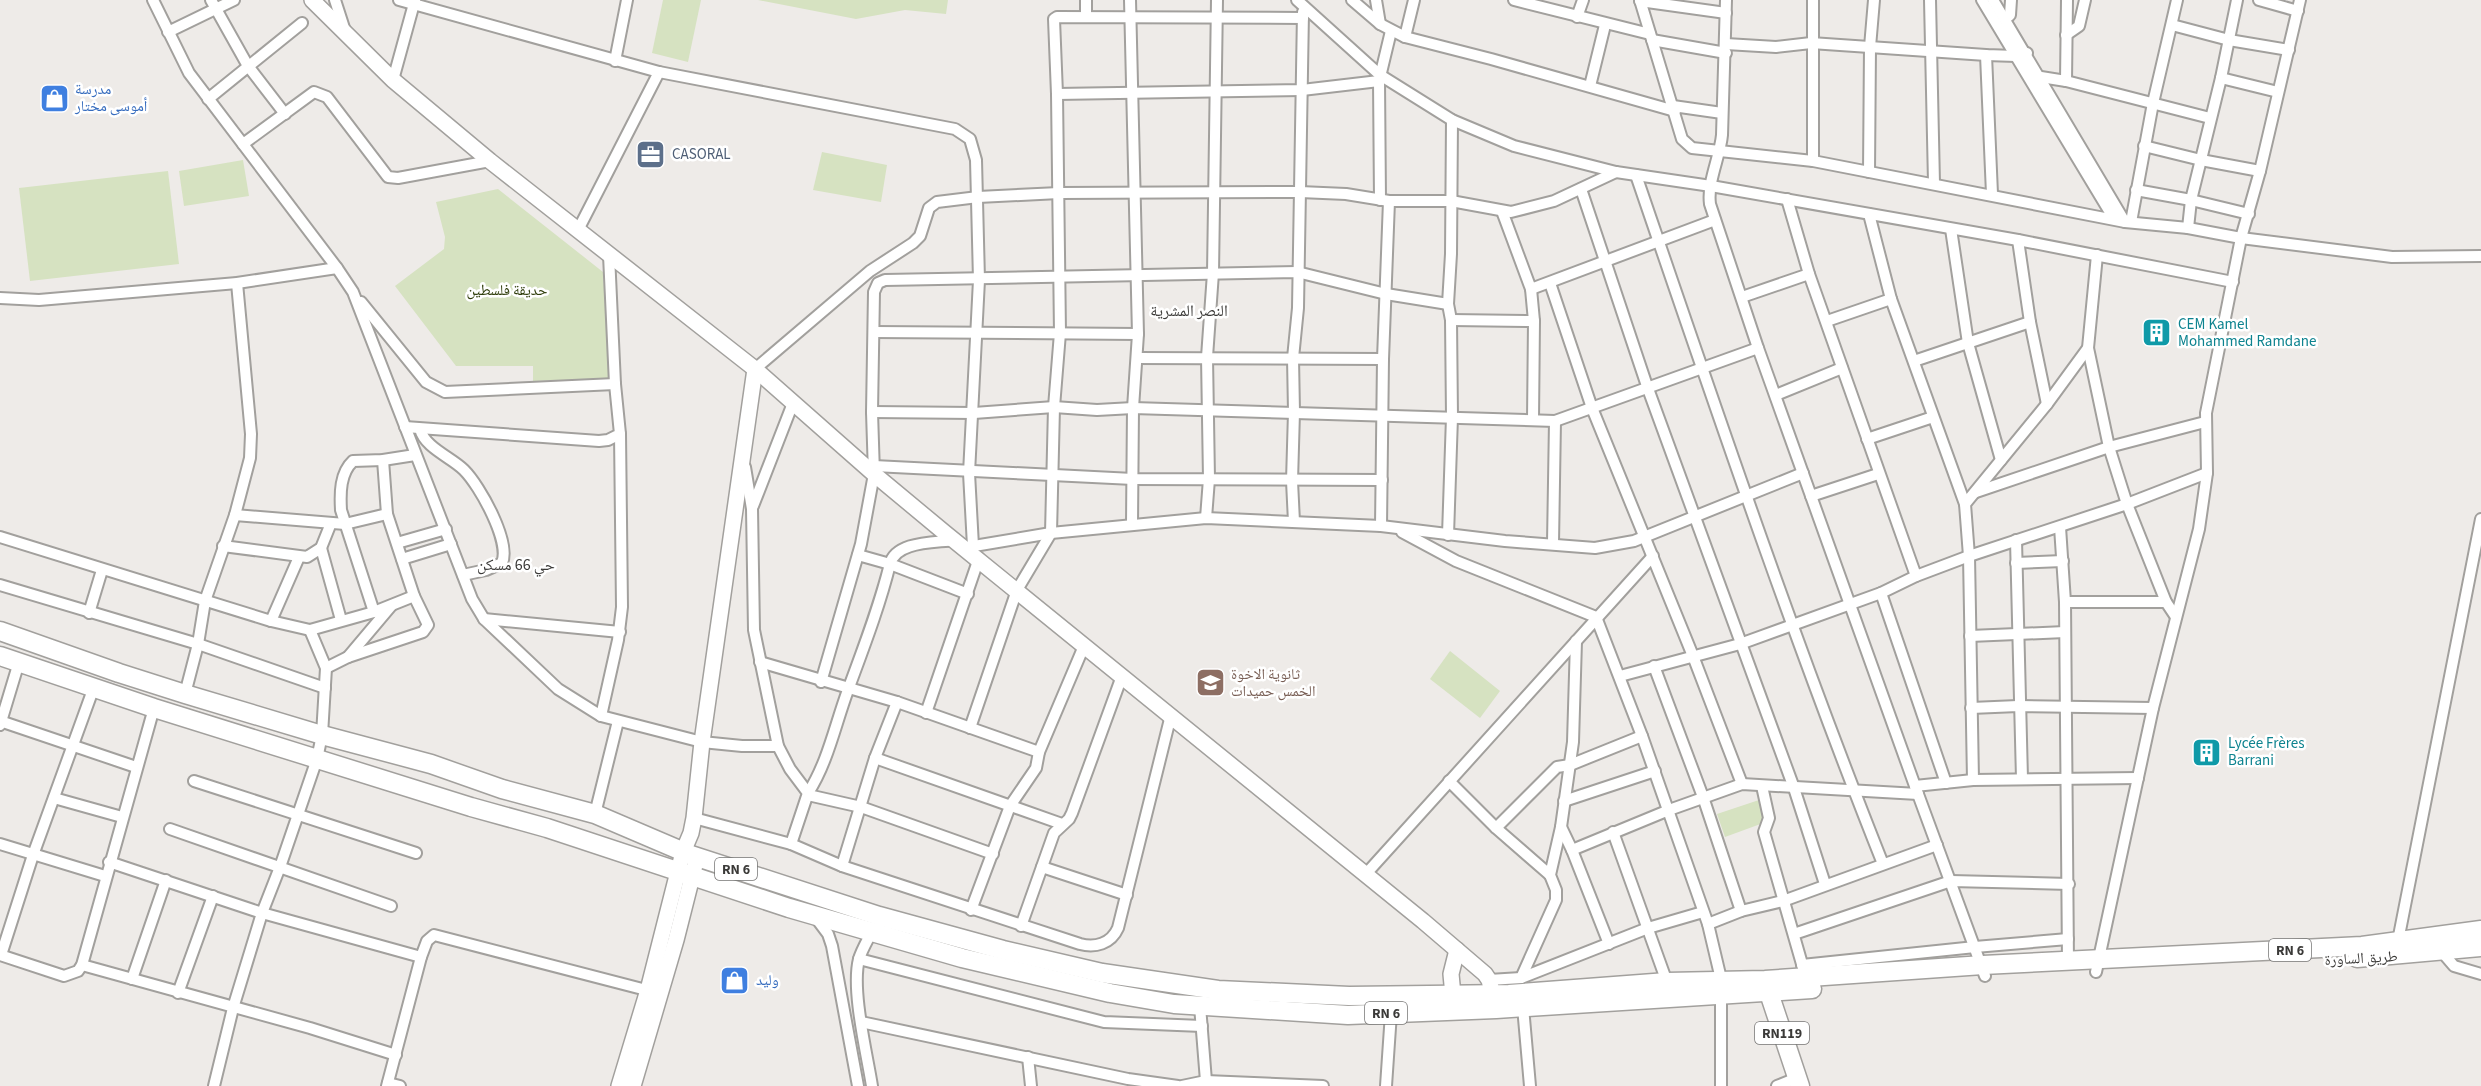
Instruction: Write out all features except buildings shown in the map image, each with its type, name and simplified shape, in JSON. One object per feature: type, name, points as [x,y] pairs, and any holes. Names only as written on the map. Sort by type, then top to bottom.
[{"type":"main road","points":[[312,0],[393,80],[490,161],[755,369],[1084,646],[1457,950],[1493,994]]},
{"type":"main road","points":[[633,1086],[654,992],[686,873],[702,742],[755,369]]},
{"type":"main road","name":"RN 6","points":[[0,631],[185,694],[322,735],[431,764],[502,789],[596,814],[689,855],[879,916],[1003,950],[1102,973],[1218,990],[1453,1002]]},
{"type":"main road","name":"RN 6","points":[[0,656],[154,708],[471,807],[547,828],[871,933],[1056,981],[1174,1004],[1348,1015],[1391,1013],[1493,994],[1767,986],[2068,962],[2098,966]]},
{"type":"main road","points":[[547,828],[555,803]]},
{"type":"main road","name":"طريق الساورة","points":[[2397,949],[2481,930]]},
{"type":"main road","name":"طريق الساورة","points":[[2098,966],[2362,946],[2442,952],[2481,947]]},
{"type":"main road","points":[[1453,1002],[1451,974],[1457,950]]},
{"type":"main road","name":"RN 6","points":[[1767,986],[1804,971],[1929,960],[1984,970],[2098,966]]},
{"type":"main road","name":"RN119","points":[[1767,986],[1799,1082]]},
{"type":"main road","name":"RN 6","points":[[1493,994],[1523,1007],[1670,990]]},
{"type":"main road","points":[[619,1086],[654,992]]},
{"type":"street","points":[[153,0],[189,73],[353,292],[426,382],[445,392],[615,384]]},
{"type":"street","points":[[168,32],[213,5],[234,0]]},
{"type":"street","points":[[335,0],[345,32]]},
{"type":"street","points":[[399,0],[415,2],[659,72],[956,129],[970,139],[974,148],[978,198],[979,280],[974,413],[969,473],[968,594],[926,713]]},
{"type":"street","points":[[615,61],[627,0]]},
{"type":"street","points":[[1086,0],[1086,17]]},
{"type":"street","points":[[1130,0],[1138,334],[1133,408],[1132,524]]},
{"type":"street","points":[[1206,518],[1209,479],[1206,357],[1213,273],[1217,0]]},
{"type":"street","points":[[1352,0],[1380,24],[1405,37],[1674,108],[1722,113]]},
{"type":"street","points":[[1376,0],[1380,24]]},
{"type":"street","points":[[1405,37],[1414,0]]},
{"type":"street","points":[[1514,0],[1651,37],[1726,49],[1811,43],[1930,52],[2021,55]]},
{"type":"street","points":[[1577,17],[1582,0]]},
{"type":"street","points":[[1726,0],[1726,49],[1720,152],[1709,197],[1715,220],[1758,348],[1916,790],[1984,970]]},
{"type":"street","points":[[1813,0],[1811,43],[1813,161]]},
{"type":"street","points":[[1869,172],[1870,47],[1874,0]]},
{"type":"street","points":[[1930,0],[1934,183]]},
{"type":"street","points":[[1982,0],[2021,55],[2123,221]]},
{"type":"street","points":[[1993,0],[2005,19],[2021,55],[2041,77],[2123,221]]},
{"type":"street","points":[[2005,19],[2010,15],[2011,0]]},
{"type":"street","points":[[2066,81],[2067,0]]},
{"type":"street","points":[[2066,35],[2079,26],[2085,0]]},
{"type":"street","points":[[2123,221],[2136,190],[2177,0]]},
{"type":"street","points":[[2188,228],[2191,200],[2221,78],[2237,0]]},
{"type":"street","points":[[2098,966],[2153,708],[2199,529],[2207,473],[2205,422],[2241,238],[2260,171],[2299,5],[2259,0]]},
{"type":"street","points":[[1726,13],[1694,4],[1640,1],[1682,140],[1692,148],[1813,161],[2123,221],[2188,228],[2241,238],[2392,257],[2481,256]]},
{"type":"street","points":[[393,80],[415,2]]},
{"type":"street","points":[[1294,522],[1293,358],[1298,308],[1303,18],[1300,3]]},
{"type":"street","points":[[1300,3],[1380,78],[1452,120],[1514,146],[1616,172],[1711,186],[2018,240],[2233,282]]},
{"type":"street","points":[[213,5],[248,66],[285,114]]},
{"type":"street","points":[[970,728],[1017,590],[1051,533],[1054,407],[1060,333],[1054,19],[1058,17],[1303,18]]},
{"type":"street","points":[[208,99],[302,23]]},
{"type":"street","points":[[1590,86],[1605,25]]},
{"type":"street","points":[[2172,25],[2229,40],[2289,50]]},
{"type":"street","points":[[1381,526],[1386,294],[1380,78],[1391,31]]},
{"type":"street","points":[[1986,55],[1992,194]]},
{"type":"street","points":[[578,230],[659,72]]},
{"type":"street","points":[[2041,77],[2066,81],[2210,118]]},
{"type":"street","points":[[1057,94],[1302,90],[1380,78]]},
{"type":"street","points":[[2221,78],[2278,92]]},
{"type":"street","points":[[243,144],[314,92],[324,94],[388,177],[490,161]]},
{"type":"street","points":[[1449,535],[1452,417],[1451,320],[1448,304],[1452,120]]},
{"type":"street","points":[[2144,146],[2260,171]]},
{"type":"street","points":[[755,369],[870,271],[891,260],[913,243],[920,236],[929,208],[933,204],[978,198],[1059,194],[1300,192],[1346,194],[1384,200],[1451,201],[1502,211],[1519,211],[1581,189],[1616,172]]},
{"type":"street","points":[[1636,175],[1701,366],[1853,789],[1883,864]]},
{"type":"street","points":[[1581,189],[1647,386],[1794,788],[1825,884]]},
{"type":"street","points":[[2136,190],[2249,214]]},
{"type":"street","points":[[1786,199],[1809,274],[1916,576]]},
{"type":"street","points":[[1502,211],[1531,289],[1534,321],[1533,419]]},
{"type":"street","points":[[1869,214],[1891,299],[1965,504],[1969,556],[1973,780]]},
{"type":"street","points":[[1531,289],[1715,220]]},
{"type":"street","points":[[1951,229],[1968,343],[2001,460]]},
{"type":"street","points":[[2018,240],[2030,322],[2047,404]]},
{"type":"street","points":[[601,716],[620,632],[622,554],[620,434],[615,384],[609,255]]},
{"type":"street","points":[[2097,255],[2088,348],[2109,447],[2127,504],[2166,602],[2176,617]]},
{"type":"street","points":[[0,298],[39,300],[237,283],[337,268]]},
{"type":"street","points":[[821,682],[858,555],[874,470],[872,412],[874,292],[878,283],[885,280],[979,280],[1060,276],[1136,277],[1298,272],[1386,294],[1448,304]]},
{"type":"street","points":[[1742,297],[1809,274]]},
{"type":"street","points":[[185,694],[198,644],[205,601],[235,515],[250,458],[252,434],[237,283]]},
{"type":"street","points":[[1550,283],[1592,408],[1693,656],[1742,784]]},
{"type":"street","points":[[353,292],[472,599],[484,619],[558,689],[601,716],[702,742],[778,746]]},
{"type":"street","points":[[1827,321],[1891,299]]},
{"type":"street","points":[[1451,320],[1534,321]]},
{"type":"street","points":[[1914,361],[2030,322]]},
{"type":"street","points":[[874,332],[1138,334]]},
{"type":"street","points":[[872,412],[974,413],[1054,407],[1096,410],[1133,408],[1555,421],[1701,366],[1758,348]]},
{"type":"street","points":[[1965,504],[2047,404],[2088,348]]},
{"type":"street","points":[[1137,358],[1383,359]]},
{"type":"street","points":[[1776,395],[1842,368]]},
{"type":"street","points":[[752,509],[793,403]]},
{"type":"street","points":[[1867,439],[1932,417]]},
{"type":"street","points":[[1553,543],[1555,421]]},
{"type":"street","points":[[1975,492],[2109,447],[2205,422]]},
{"type":"street","points":[[405,428],[599,441],[608,441],[620,434]]},
{"type":"street","points":[[420,429],[426,440],[459,465],[474,482],[503,541],[502,563],[486,570],[464,575]]},
{"type":"street","points":[[743,454],[752,509],[754,630],[778,746],[790,769],[808,794],[861,807],[993,854]]},
{"type":"street","points":[[374,612],[345,524],[341,496],[346,467],[353,460],[383,460],[415,455]]},
{"type":"street","points":[[326,668],[348,657],[425,630],[428,625],[414,596],[387,514],[383,460]]},
{"type":"street","points":[[874,470],[1133,479],[1382,480]]},
{"type":"street","points":[[791,844],[808,794],[821,769],[848,689],[860,663],[890,564],[894,554],[904,548],[968,548],[1051,533],[1206,518],[1381,526],[1399,530],[1595,548],[1627,544],[1803,473]]},
{"type":"street","points":[[1620,676],[1740,644],[1881,593],[1916,576],[1969,556],[2127,504],[2207,473]]},
{"type":"street","points":[[1811,496],[1878,474]]},
{"type":"street","points":[[235,515],[345,524],[387,514]]},
{"type":"street","points":[[2397,949],[2481,519]]},
{"type":"street","points":[[223,546],[298,557],[307,556],[321,548],[327,540],[331,523]]},
{"type":"street","points":[[2060,527],[2065,602],[2068,962]]},
{"type":"street","points":[[397,543],[446,529]]},
{"type":"street","points":[[1399,530],[1456,561],[1596,617],[1669,810],[1708,924],[1720,988],[1721,1086]]},
{"type":"street","points":[[0,537],[271,621],[310,630],[374,612],[414,596]]},
{"type":"street","points":[[2016,540],[2018,706],[2022,779]]},
{"type":"street","points":[[402,558],[451,544]]},
{"type":"street","points":[[321,548],[341,620]]},
{"type":"street","points":[[858,555],[890,564],[968,594]]},
{"type":"street","points":[[1365,875],[1653,556]]},
{"type":"street","points":[[271,621],[298,557]]},
{"type":"street","points":[[2016,563],[2063,561]]},
{"type":"street","points":[[90,613],[102,570]]},
{"type":"street","points":[[0,585],[198,644],[325,688]]},
{"type":"street","points":[[1881,593],[1946,783]]},
{"type":"street","points":[[2065,602],[2166,602]]},
{"type":"street","points":[[348,657],[391,606]]},
{"type":"street","points":[[484,619],[620,632]]},
{"type":"street","points":[[214,1086],[232,1008],[261,913],[280,867],[317,759],[322,735],[326,668],[310,630]]},
{"type":"street","points":[[1970,636],[2065,632]]},
{"type":"street","points":[[1550,875],[1561,827],[1573,742],[1576,641]]},
{"type":"street","points":[[972,910],[1010,806],[1036,768],[1039,752],[1084,646]]},
{"type":"street","points":[[19,662],[0,722],[136,766]]},
{"type":"street","points":[[760,662],[821,682],[897,702],[1039,752]]},
{"type":"street","points":[[1654,666],[1703,796],[1742,911]]},
{"type":"street","points":[[1021,926],[1054,833],[1072,813],[1122,676]]},
{"type":"street","points":[[94,687],[33,855],[0,955],[64,976],[78,971],[82,965],[105,876],[154,708]]},
{"type":"street","points":[[842,866],[875,759],[897,702]]},
{"type":"street","points":[[1971,708],[2066,706],[2153,708]]},
{"type":"street","points":[[693,825],[791,844],[842,866],[972,910],[1095,946],[1109,939],[1116,932],[1127,896],[1171,715]]},
{"type":"street","points":[[596,814],[618,721]]},
{"type":"street","points":[[1496,828],[1552,770],[1642,736]]},
{"type":"street","points":[[875,759],[1062,824]]},
{"type":"street","points":[[1564,801],[1654,771]]},
{"type":"street","points":[[1572,850],[1703,796],[1742,784],[1794,788],[1916,790],[1973,780],[2138,778]]},
{"type":"street","points":[[194,781],[416,852]]},
{"type":"street","points":[[1449,781],[1496,828],[1550,875],[1556,890],[1556,900],[1521,978]]},
{"type":"street","points":[[1762,786],[1769,818],[1764,832],[1804,971]]},
{"type":"street","points":[[54,798],[122,817]]},
{"type":"street","points":[[1561,827],[1609,944]]},
{"type":"street","points":[[170,829],[391,906]]},
{"type":"street","points":[[1613,832],[1670,990]]},
{"type":"street","points":[[0,844],[105,876]]},
{"type":"street","points":[[1708,924],[1742,911],[1783,901],[1937,845]]},
{"type":"street","points":[[109,862],[261,913],[421,957]]},
{"type":"street","points":[[1041,867],[1127,896]]},
{"type":"street","points":[[132,979],[166,880]]},
{"type":"street","points":[[1794,934],[1951,881],[2069,884]]},
{"type":"street","points":[[809,893],[808,904],[828,934],[832,946],[858,1086]]},
{"type":"street","points":[[178,993],[213,896]]},
{"type":"street","points":[[1493,994],[1508,981],[1648,928],[1703,912]]},
{"type":"street","points":[[873,1086],[861,1022],[858,979],[859,959],[879,916]]},
{"type":"street","points":[[400,1086],[387,1084],[421,957],[427,941],[439,934],[654,992]]},
{"type":"street","points":[[1929,960],[1975,946],[2068,939]]},
{"type":"street","points":[[2442,952],[2454,966],[2481,975]]},
{"type":"street","points":[[859,959],[1104,1022],[1202,1026]]},
{"type":"street","points":[[82,965],[310,1028],[396,1055]]},
{"type":"street","points":[[1200,1006],[1207,1083]]},
{"type":"street","points":[[1523,1007],[1530,1086]]},
{"type":"street","points":[[1386,1086],[1391,1013]]},
{"type":"street","points":[[861,1022],[1128,1079],[1180,1086],[1207,1083],[1323,1086]]},
{"type":"street","points":[[1028,1057],[1031,1086]]},
{"type":"street","points":[[1777,1086],[1799,1082]]},
{"type":"green space","points":[[663,0],[701,0],[688,62],[652,53]]},
{"type":"green space","points":[[758,0],[948,0],[946,14],[905,10],[856,19]]},
{"type":"green space","points":[[822,152],[887,165],[881,202],[813,190]]},
{"type":"green space","points":[[243,160],[249,196],[184,206],[179,171]]},
{"type":"green space","points":[[168,171],[179,264],[30,281],[19,188]]},
{"type":"green space","name":"حديقة فلسطين","points":[[498,189],[603,272],[610,379],[533,381],[533,366],[456,366],[395,286],[444,249],[445,237],[436,202]]},
{"type":"green space","points":[[1450,651],[1500,691],[1480,718],[1430,679]]},
{"type":"green space","points":[[1759,800],[1766,822],[1725,837],[1717,814]]},
{"type":"place","name":"مدرسة أموسى مختار","points":[[54,98]]},
{"type":"place","name":"CASORAL","points":[[651,154]]},
{"type":"place","name":"CEM Kamel Mohammed Ramdane","points":[[2157,333]]},
{"type":"place","name":"ثانوية الاخوة الخمس حميدات","points":[[1210,683]]},
{"type":"place","name":"Lycée Frères Barrani","points":[[2207,752]]},
{"type":"place","name":"وليد","points":[[735,980]]},
{"type":"district","name":"النصر المشرية","points":[[1189,310]]},
{"type":"district","name":"حي 66 مسكن","points":[[516,564]]}]
